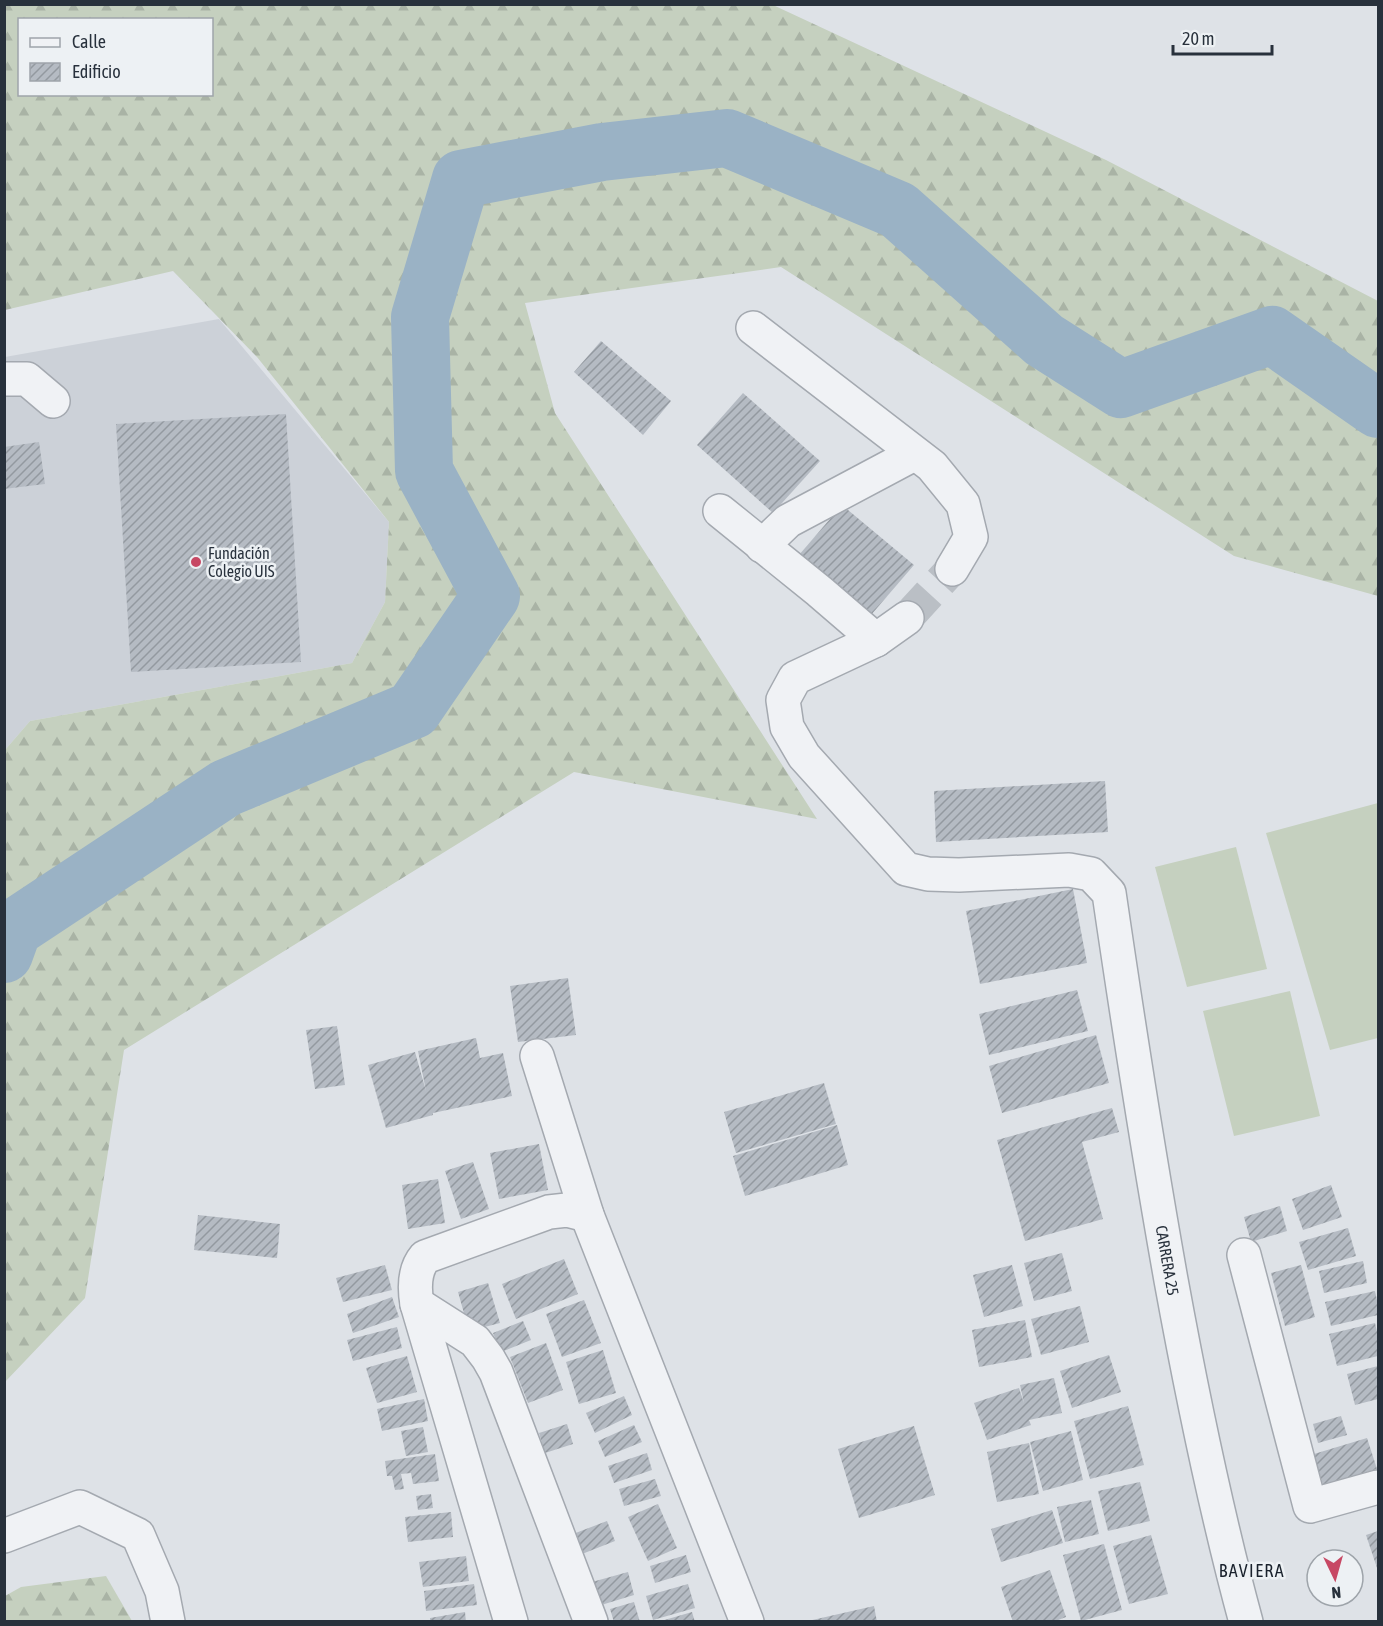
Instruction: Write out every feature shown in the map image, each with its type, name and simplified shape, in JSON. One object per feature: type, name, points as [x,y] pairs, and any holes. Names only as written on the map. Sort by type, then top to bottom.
[{"type":"street","points":[[753,328],[932,466],[963,504],[971,537],[952,569]]},
{"type":"street","points":[[4,379],[27,379],[53,401]]},
{"type":"street","points":[[762,546],[788,522],[914,454]]},
{"type":"street","points":[[720,511],[876,640],[908,618]]},
{"type":"street","name":"CARRERA 25","points":[[876,640],[795,678],[783,700],[787,727],[804,756],[906,869],[928,874],[959,875],[1070,870],[1090,874],[1109,893],[1136,1078],[1195,1409],[1226,1550],[1246,1622]]},
{"type":"street","points":[[537,1056],[587,1215],[747,1622]]},
{"type":"street","points":[[510,1622],[417,1304],[416,1278],[420,1264],[426,1257],[549,1212],[567,1210],[587,1215]]},
{"type":"street","points":[[1244,1255],[1310,1506],[1378,1487]]},
{"type":"street","points":[[417,1304],[476,1341],[496,1372],[591,1622]]},
{"type":"street","points":[[4,1536],[80,1507],[138,1535],[162,1591],[168,1622]]},
{"type":"shaded area","name":"Fundación Colegio UIS","points":[[219,319],[389,522],[385,602],[352,663],[30,721],[5,750],[5,357]]},
{"type":"green space","points":[[5,4],[773,5],[1106,160],[1378,301],[1378,596],[1234,556],[781,267],[525,303],[555,413],[817,819],[574,772],[124,1050],[85,1298],[5,1382],[5,750],[30,721],[352,663],[385,602],[389,522],[257,357],[173,271],[5,310]]},
{"type":"green space","points":[[1378,803],[1378,1038],[1330,1050],[1266,833]]},
{"type":"green space","points":[[1236,847],[1267,969],[1187,987],[1155,867]]},
{"type":"green space","points":[[1290,991],[1320,1116],[1234,1136],[1203,1011]]},
{"type":"green space","points":[[106,1576],[132,1621],[5,1621],[5,1596],[21,1587]]},
{"type":"building","points":[[601,341],[671,401],[643,435],[574,372]]},
{"type":"building","points":[[743,393],[820,461],[773,513],[697,445]]},
{"type":"building","points":[[286,414],[301,662],[131,672],[116,424]]},
{"type":"building","points":[[39,442],[45,484],[4,489],[4,447]]},
{"type":"building","points":[[842,505],[914,565],[871,615],[799,555]]},
{"type":"building","points":[[1105,781],[1108,832],[936,842],[934,791]]},
{"type":"building","points":[[1073,889],[1087,963],[980,984],[966,911]]},
{"type":"building","points":[[568,978],[576,1035],[518,1042],[510,986]]},
{"type":"building","points":[[1077,990],[1088,1031],[989,1055],[979,1014]]},
{"type":"building","points":[[337,1026],[345,1085],[315,1089],[306,1030]]},
{"type":"building","points":[[1096,1035],[1109,1083],[1002,1113],[989,1066]]},
{"type":"building","points":[[476,1038],[480,1058],[503,1053],[512,1096],[433,1113],[433,1115],[386,1128],[368,1065],[415,1052],[426,1091],[418,1051]]},
{"type":"building","points":[[824,1083],[836,1124],[736,1153],[724,1112]]},
{"type":"building","points":[[1112,1108],[1119,1132],[1082,1142],[1103,1219],[1025,1241],[997,1140]]},
{"type":"building","points":[[837,1125],[848,1165],[745,1196],[733,1156]]},
{"type":"building","points":[[539,1144],[548,1190],[499,1199],[490,1153]]},
{"type":"building","points":[[473,1162],[489,1209],[461,1219],[445,1171]]},
{"type":"building","points":[[438,1179],[445,1223],[408,1229],[402,1185]]},
{"type":"building","points":[[1331,1185],[1342,1217],[1303,1230],[1292,1199]]},
{"type":"building","points":[[1280,1206],[1287,1231],[1251,1242],[1244,1217]]},
{"type":"building","points":[[198,1215],[280,1224],[277,1258],[194,1250]]},
{"type":"building","points":[[1348,1228],[1356,1256],[1308,1270],[1299,1242]]},
{"type":"building","points":[[1062,1253],[1072,1291],[1034,1301],[1024,1263]]},
{"type":"building","points":[[564,1259],[578,1294],[516,1319],[502,1284]]},
{"type":"building","points":[[1363,1261],[1367,1283],[1324,1293],[1319,1271]]},
{"type":"building","points":[[385,1265],[392,1290],[343,1302],[336,1278]]},
{"type":"building","points":[[1012,1265],[1023,1306],[984,1317],[973,1275]]},
{"type":"building","points":[[1301,1265],[1315,1317],[1285,1326],[1271,1273]]},
{"type":"building","points":[[488,1283],[500,1323],[469,1331],[458,1292]]},
{"type":"building","points":[[1375,1291],[1378,1315],[1331,1326],[1325,1302]]},
{"type":"building","points":[[392,1297],[399,1317],[353,1333],[347,1314]]},
{"type":"building","points":[[584,1300],[601,1343],[562,1357],[546,1314]]},
{"type":"building","points":[[1080,1306],[1089,1342],[1041,1355],[1031,1319]]},
{"type":"building","points":[[1025,1320],[1032,1357],[979,1367],[972,1330]]},
{"type":"building","points":[[523,1321],[531,1340],[501,1352],[493,1333]]},
{"type":"building","points":[[1375,1323],[1378,1336],[1378,1356],[1337,1366],[1329,1334]]},
{"type":"building","points":[[397,1327],[402,1348],[353,1361],[347,1340]]},
{"type":"building","points":[[546,1343],[563,1390],[528,1403],[510,1357]]},
{"type":"building","points":[[603,1350],[616,1393],[579,1404],[566,1362]]},
{"type":"building","points":[[1109,1355],[1121,1392],[1072,1408],[1060,1371]]},
{"type":"building","points":[[407,1356],[417,1392],[377,1403],[366,1368]]},
{"type":"building","points":[[1378,1366],[1378,1399],[1355,1405],[1347,1374]]},
{"type":"building","points":[[1054,1378],[1062,1413],[1029,1420],[1031,1425],[987,1440],[974,1403],[1019,1388],[1024,1403],[1020,1385]]},
{"type":"building","points":[[624,1396],[632,1415],[595,1433],[586,1413]]},
{"type":"building","points":[[424,1399],[428,1421],[382,1431],[377,1409]]},
{"type":"building","points":[[1128,1406],[1144,1465],[1090,1479],[1074,1421]]},
{"type":"building","points":[[1341,1416],[1347,1435],[1318,1443],[1313,1424]]},
{"type":"building","points":[[567,1424],[573,1444],[545,1453],[539,1433]]},
{"type":"building","points":[[634,1425],[642,1442],[605,1457],[598,1441]]},
{"type":"building","points":[[914,1426],[935,1495],[859,1518],[838,1449]]},
{"type":"building","points":[[423,1427],[428,1452],[406,1456],[401,1431]]},
{"type":"building","points":[[1071,1431],[1083,1480],[1043,1491],[1030,1442]]},
{"type":"building","points":[[1367,1438],[1377,1469],[1323,1485],[1314,1454]]},
{"type":"building","points":[[1029,1443],[1039,1494],[997,1502],[987,1452]]},
{"type":"building","points":[[647,1453],[652,1470],[614,1483],[608,1466]]},
{"type":"building","points":[[435,1454],[439,1481],[413,1484],[411,1473],[401,1474],[404,1489],[395,1490],[392,1476],[387,1476],[385,1461]]},
{"type":"building","points":[[655,1479],[661,1496],[624,1506],[619,1489]]},
{"type":"building","points":[[1140,1482],[1150,1521],[1108,1531],[1098,1491]]},
{"type":"building","points":[[431,1494],[433,1508],[418,1510],[416,1496]]},
{"type":"building","points":[[1091,1500],[1099,1534],[1065,1542],[1057,1507]]},
{"type":"building","points":[[658,1504],[677,1548],[648,1561],[628,1517]]},
{"type":"building","points":[[1052,1510],[1063,1543],[1001,1562],[991,1529]]},
{"type":"building","points":[[451,1512],[453,1537],[408,1542],[405,1517]]},
{"type":"building","points":[[607,1521],[615,1541],[582,1554],[573,1534]]},
{"type":"building","points":[[1378,1531],[1378,1571],[1366,1535]]},
{"type":"building","points":[[1151,1535],[1168,1594],[1129,1604],[1113,1546]]},
{"type":"building","points":[[1104,1544],[1122,1610],[1081,1621],[1063,1555]]},
{"type":"building","points":[[686,1555],[691,1572],[655,1583],[650,1566]]},
{"type":"building","points":[[466,1556],[469,1581],[423,1587],[419,1562]]},
{"type":"building","points":[[1050,1570],[1066,1617],[1053,1622],[1013,1622],[1001,1587]]},
{"type":"building","points":[[628,1572],[634,1595],[598,1606],[592,1582]]},
{"type":"building","points":[[474,1584],[477,1605],[426,1611],[424,1591]]},
{"type":"building","points":[[688,1584],[695,1608],[653,1620],[646,1596]]},
{"type":"building","points":[[634,1602],[640,1622],[614,1622],[610,1609]]},
{"type":"building","points":[[874,1606],[877,1622],[808,1621]]},
{"type":"building","points":[[465,1612],[466,1622],[430,1622],[430,1618]]},
{"type":"building","points":[[692,1612],[695,1622],[661,1622],[661,1621]]},
{"type":"waterway","points":[[4,954],[13,929],[226,788],[413,710],[491,596],[424,471],[420,317],[461,179],[602,152],[727,138],[898,210],[1044,340],[1121,389],[1272,335],[1378,409]]},
{"type":"tunnel","points":[[907,618],[952,569]]},
{"type":"place","name":"Fundación Colegio UIS","points":[[196,562]]},
{"type":"district","name":"BAVIERA","points":[[1252,1570]]}]
